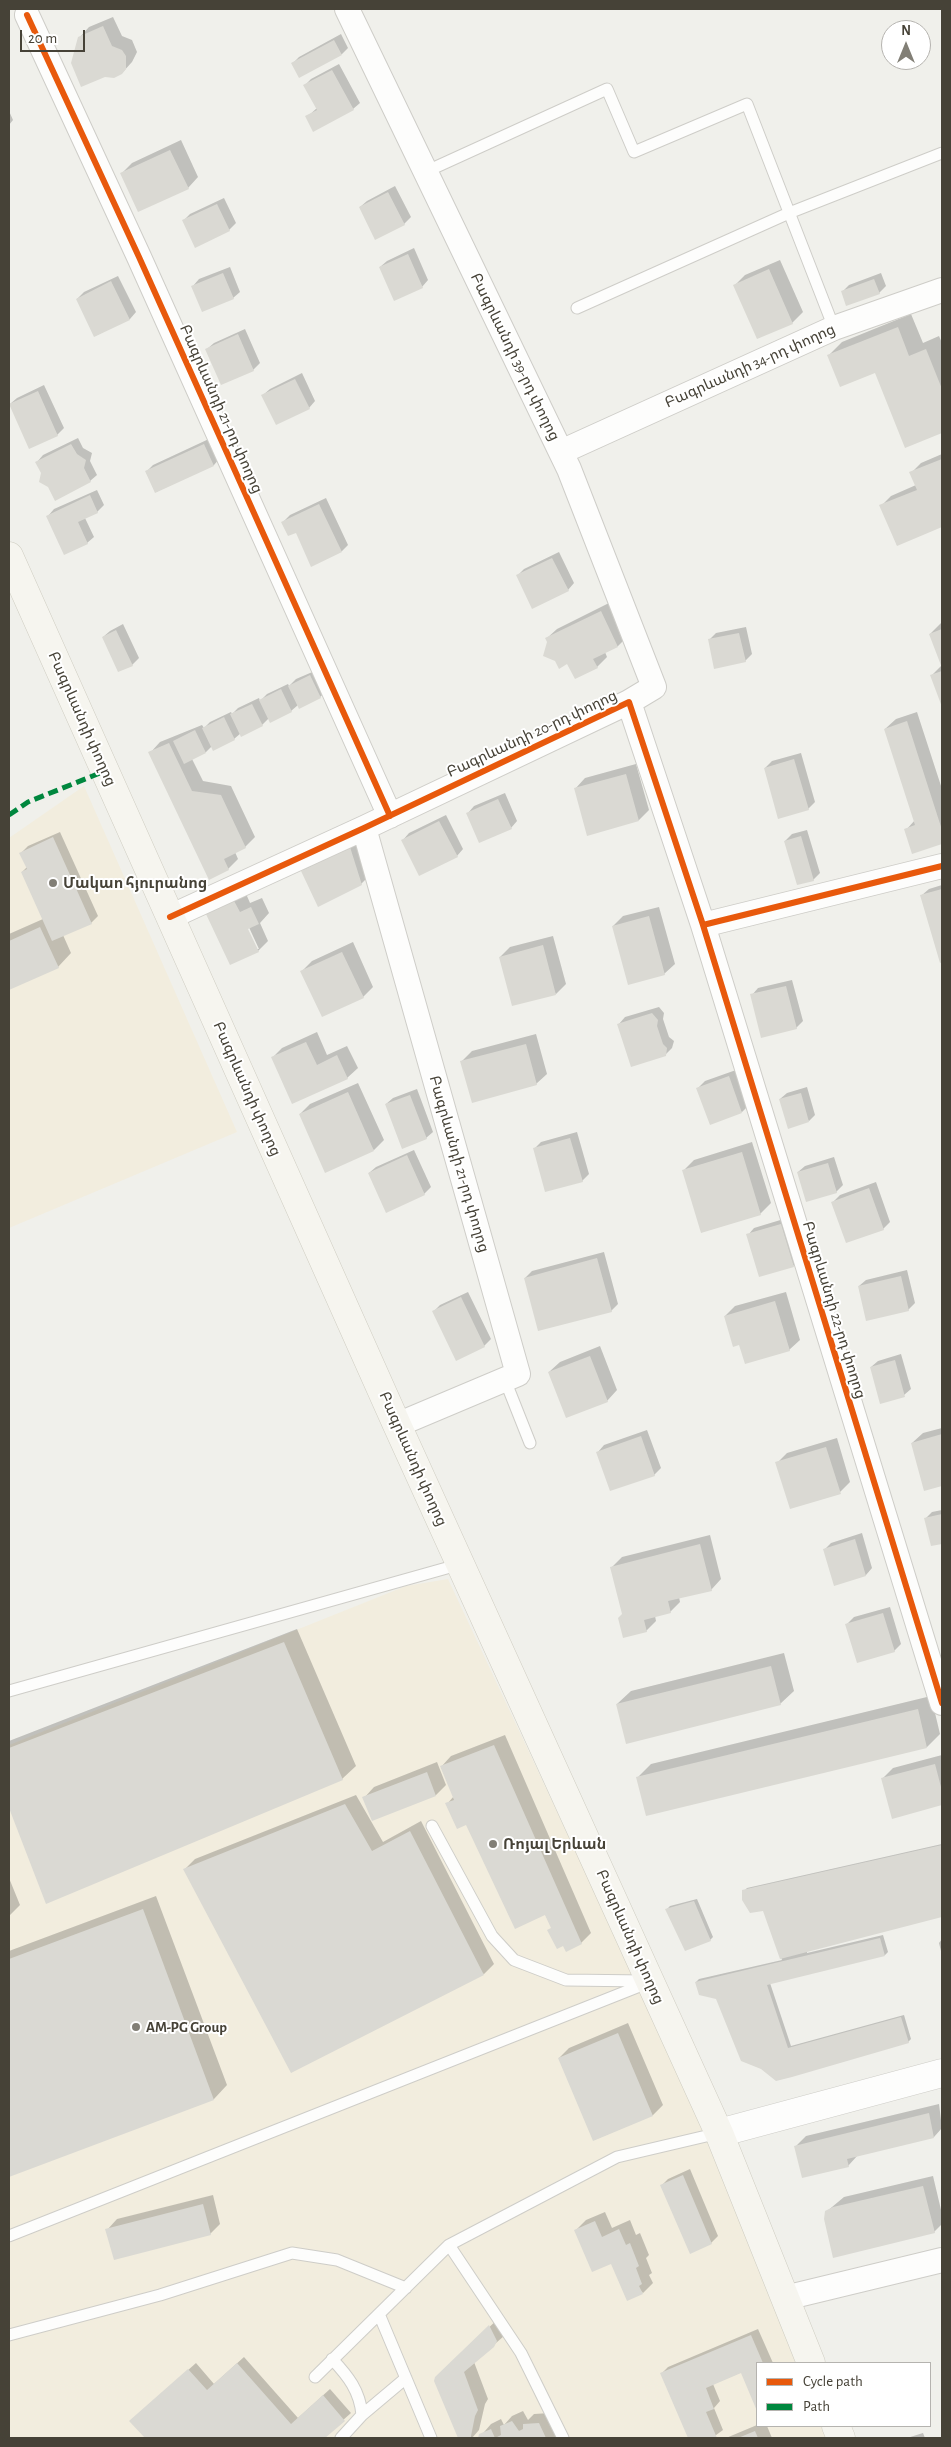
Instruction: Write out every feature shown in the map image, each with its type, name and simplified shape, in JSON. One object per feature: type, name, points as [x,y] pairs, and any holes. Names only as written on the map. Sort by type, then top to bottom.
[{"type":"main road","name":"Բագրևանդի փողոց","points":[[9,556],[460,1564],[719,2133],[811,2362]]},
{"type":"street","name":"Բագրևանդի 39-րդ փողոց","points":[[347,9],[561,452],[654,687],[630,702]]},
{"type":"street","name":"Բագրևանդի 21-րդ փողոց","points":[[25,15],[139,257],[390,816]]},
{"type":"street","name":"Բագրևանդի 34-րդ փողոց","points":[[561,452],[834,328],[942,290]]},
{"type":"street","name":"Բագրևանդի 20-րդ փողոց","points":[[170,916],[390,816],[630,702],[703,925]]},
{"type":"street","name":"Բագրևանդի 21-րդ փողոց","points":[[364,828],[518,1374],[505,1380]]},
{"type":"street","points":[[703,925],[942,866]]},
{"type":"street","name":"Բագրևանդի 22-րդ փողոց","points":[[703,925],[942,1703]]},
{"type":"street","points":[[398,1425],[505,1380]]},
{"type":"street","points":[[719,2133],[942,2073]]},
{"type":"street","points":[[785,2298],[942,2260]]},
{"type":"lane","points":[[425,172],[607,89],[634,152],[747,104],[834,328]]},
{"type":"lane","points":[[576,308],[789,213],[942,153]]},
{"type":"lane","points":[[505,1380],[530,1443]]},
{"type":"lane","points":[[9,1691],[460,1564]]},
{"type":"lane","points":[[432,1826],[492,1936],[514,1960],[566,1980],[597,1979],[650,1982]]},
{"type":"lane","points":[[9,2236],[650,1982]]},
{"type":"lane","points":[[314,2377],[449,2245],[617,2157],[719,2133]]},
{"type":"lane","points":[[449,2245],[521,2353],[563,2438]]},
{"type":"lane","points":[[9,2335],[160,2295],[292,2253],[337,2260],[406,2288]]},
{"type":"lane","points":[[379,2314],[432,2438]]},
{"type":"lane","points":[[332,2359],[350,2378],[361,2402],[362,2415]]},
{"type":"lane","points":[[341,2438],[362,2415],[406,2378]]},
{"type":"shaded area","points":[[84,786],[237,1132],[9,1228],[9,838]]},
{"type":"shaded area","points":[[448,1579],[693,2102],[796,2362],[756,2362],[756,2427],[821,2427],[826,2438],[9,2438],[9,1745],[406,1586]]},
{"type":"building","points":[[103,26],[112,46],[122,50],[126,56],[126,69],[122,74],[114,78],[105,77],[81,87],[71,63],[78,37]]},
{"type":"building","points":[[334,40],[342,55],[299,78],[291,63]]},
{"type":"building","points":[[332,70],[354,110],[313,132],[305,116],[317,110],[303,85]]},
{"type":"building","points":[[170,150],[189,189],[138,212],[120,173]]},
{"type":"building","points":[[388,192],[405,225],[375,240],[359,207]]},
{"type":"building","points":[[217,204],[230,231],[195,248],[182,220]]},
{"type":"building","points":[[408,254],[423,288],[394,301],[379,267]]},
{"type":"building","points":[[769,269],[793,324],[757,339],[733,285]]},
{"type":"building","points":[[223,273],[234,299],[202,312],[191,286]]},
{"type":"building","points":[[874,279],[880,294],[846,306],[841,291]]},
{"type":"building","points":[[111,281],[130,320],[94,337],[76,299]]},
{"type":"building","points":[[898,327],[909,356],[926,349],[942,389],[942,433],[905,448],[875,373],[840,387],[827,355]]},
{"type":"building","points":[[238,334],[254,371],[221,385],[205,349]]},
{"type":"building","points":[[295,379],[310,409],[276,425],[261,395]]},
{"type":"building","points":[[38,391],[58,436],[29,449],[9,404]]},
{"type":"building","points":[[71,444],[77,454],[86,460],[84,468],[91,482],[55,501],[48,487],[39,482],[41,473],[35,462]]},
{"type":"building","points":[[204,444],[214,466],[155,493],[145,471]]},
{"type":"building","points":[[942,459],[942,527],[897,546],[879,505],[917,490],[909,472]]},
{"type":"building","points":[[90,495],[98,513],[78,522],[88,544],[64,555],[46,516]]},
{"type":"building","points":[[319,504],[342,552],[311,567],[296,533],[288,536],[281,522]]},
{"type":"building","points":[[552,558],[569,591],[532,609],[516,575]]},
{"type":"building","points":[[601,611],[618,647],[593,659],[598,668],[575,679],[567,664],[559,669],[555,661],[543,656],[547,642],[545,638]]},
{"type":"building","points":[[942,629],[942,668],[929,634]]},
{"type":"building","points":[[116,630],[133,666],[118,672],[102,637]]},
{"type":"building","points":[[739,633],[746,662],[714,669],[708,639]]},
{"type":"building","points":[[942,671],[942,707],[930,675]]},
{"type":"building","points":[[310,675],[321,698],[299,709],[288,686]]},
{"type":"building","points":[[281,689],[292,712],[270,723],[259,700]]},
{"type":"building","points":[[252,704],[263,726],[241,737],[230,714]]},
{"type":"building","points":[[224,717],[235,740],[213,751],[202,728]]},
{"type":"building","points":[[907,721],[942,830],[942,844],[912,854],[904,829],[915,825],[884,729]]},
{"type":"building","points":[[195,730],[206,753],[184,764],[173,741]]},
{"type":"building","points":[[169,743],[192,791],[221,795],[246,848],[224,859],[229,870],[209,880],[148,752]]},
{"type":"building","points":[[794,759],[809,810],[778,819],[764,768]]},
{"type":"building","points":[[626,774],[639,821],[587,836],[574,788]]},
{"type":"building","points":[[498,799],[512,829],[479,843],[466,813]]},
{"type":"building","points":[[439,821],[458,857],[419,876],[401,840]]},
{"type":"building","points":[[801,836],[814,881],[797,885],[784,841]]},
{"type":"building","points":[[53,837],[92,924],[52,941],[21,872],[27,869],[19,853]]},
{"type":"building","points":[[350,847],[362,885],[318,907],[301,871]]},
{"type":"building","points":[[942,889],[942,962],[940,963],[920,895]]},
{"type":"building","points":[[233,899],[240,912],[251,907],[259,924],[248,929],[259,952],[230,965],[205,912]]},
{"type":"building","points":[[649,916],[665,975],[628,985],[612,926]]},
{"type":"building","points":[[40,927],[59,968],[9,990],[9,941]]},
{"type":"building","points":[[543,945],[556,995],[512,1006],[499,957]]},
{"type":"building","points":[[342,952],[364,998],[322,1017],[300,971]]},
{"type":"building","points":[[786,986],[797,1029],[761,1038],[750,994]]},
{"type":"building","points":[[652,1013],[658,1020],[657,1026],[663,1044],[667,1048],[666,1056],[631,1067],[617,1024]]},
{"type":"building","points":[[306,1042],[317,1065],[337,1055],[348,1079],[292,1104],[271,1057]]},
{"type":"building","points":[[526,1044],[537,1085],[472,1103],[460,1061]]},
{"type":"building","points":[[729,1076],[742,1113],[710,1125],[696,1088]]},
{"type":"building","points":[[348,1092],[374,1151],[325,1173],[299,1114]]},
{"type":"building","points":[[801,1093],[809,1122],[788,1129],[779,1099]]},
{"type":"building","points":[[410,1095],[427,1139],[402,1149],[385,1104]]},
{"type":"building","points":[[570,1138],[583,1182],[545,1192],[533,1148]]},
{"type":"building","points":[[742,1152],[761,1215],[701,1233],[682,1170]]},
{"type":"building","points":[[407,1155],[425,1195],[386,1213],[368,1173]]},
{"type":"building","points":[[828,1163],[837,1193],[806,1202],[797,1172]]},
{"type":"building","points":[[869,1188],[884,1230],[846,1243],[831,1202]]},
{"type":"building","points":[[781,1224],[794,1267],[759,1277],[746,1234]]},
{"type":"building","points":[[597,1258],[612,1312],[538,1331],[524,1278]]},
{"type":"building","points":[[901,1276],[909,1311],[866,1321],[858,1286]]},
{"type":"building","points":[[461,1297],[485,1347],[456,1361],[432,1311]]},
{"type":"building","points":[[775,1301],[790,1351],[745,1364],[739,1345],[733,1347],[724,1316]]},
{"type":"building","points":[[590,1356],[608,1402],[566,1418],[548,1372]]},
{"type":"building","points":[[895,1360],[905,1397],[880,1404],[870,1367]]},
{"type":"building","points":[[942,1434],[942,1486],[924,1491],[911,1443]]},
{"type":"building","points":[[641,1436],[655,1476],[610,1491],[596,1452]]},
{"type":"building","points":[[826,1447],[841,1494],[790,1509],[775,1462]]},
{"type":"building","points":[[942,1514],[942,1544],[931,1546],[924,1518]]},
{"type":"building","points":[[855,1539],[866,1576],[834,1586],[823,1549]]},
{"type":"building","points":[[700,1544],[712,1591],[668,1601],[671,1613],[644,1620],[647,1632],[623,1638],[618,1618],[622,1614],[610,1567]]},
{"type":"building","points":[[883,1613],[895,1652],[857,1663],[845,1624]]},
{"type":"building","points":[[284,1642],[343,1780],[46,1904],[9,1808],[9,1748]]},
{"type":"building","points":[[771,1666],[781,1705],[626,1744],[616,1704]]},
{"type":"building","points":[[918,1709],[927,1748],[646,1816],[636,1777]]},
{"type":"building","points":[[494,1745],[582,1944],[566,1952],[563,1946],[557,1949],[547,1930],[551,1928],[545,1915],[515,1929],[466,1825],[457,1829],[445,1803],[454,1800],[440,1766]]},
{"type":"building","points":[[935,1764],[942,1791],[942,1805],[892,1819],[881,1778]]},
{"type":"building","points":[[427,1772],[436,1796],[372,1821],[362,1797]]},
{"type":"building","points":[[345,1804],[372,1851],[410,1831],[484,1975],[291,2073],[183,1869]]},
{"type":"building","points":[[942,1845],[942,1917],[780,1959],[763,1911],[750,1913],[742,1900],[742,1890]]},
{"type":"building","points":[[694,1901],[711,1941],[685,1951],[665,1909]]},
{"type":"building","points":[[143,1909],[214,2100],[9,2177],[9,1959]]},
{"type":"building","points":[[880,1938],[885,1956],[767,1985],[788,2048],[901,2017],[909,2043],[776,2081],[761,2069],[741,2061],[716,1999],[699,1995],[695,1982]]},
{"type":"building","points":[[618,2033],[653,2116],[593,2141],[558,2058]]},
{"type":"building","points":[[929,2113],[934,2138],[847,2159],[849,2167],[802,2178],[794,2146]]},
{"type":"building","points":[[683,2175],[712,2244],[690,2254],[660,2185]]},
{"type":"building","points":[[923,2186],[935,2233],[833,2258],[824,2219],[825,2211],[833,2207]]},
{"type":"building","points":[[203,2204],[211,2235],[114,2260],[105,2229]]},
{"type":"building","points":[[595,2221],[602,2237],[619,2229],[626,2245],[630,2243],[639,2266],[636,2268],[642,2284],[639,2286],[643,2294],[627,2301],[611,2264],[592,2272],[574,2230]]},
{"type":"building","points":[[489,2325],[497,2341],[494,2347],[464,2372],[478,2410],[471,2438],[458,2438],[434,2381],[435,2377]]},
{"type":"building","points":[[751,2335],[763,2362],[756,2362],[756,2409],[741,2373],[706,2388],[714,2409],[706,2412],[717,2438],[688,2438],[660,2373]]},
{"type":"building","points":[[237,2363],[291,2424],[323,2395],[345,2421],[325,2438],[145,2438],[129,2421],[188,2369],[207,2390]]},
{"type":"building","points":[[512,2421],[519,2431],[523,2429],[523,2424],[539,2423],[546,2438],[495,2438],[501,2435],[500,2426]]},
{"type":"building","points":[[491,2429],[495,2438],[478,2438],[479,2434]]},
{"type":"building","points":[[755,2431],[758,2438],[738,2438]]},
{"type":"marked path","points":[[9,815],[28,802],[105,771]]},
{"type":"cycle path","points":[[27,15],[139,257],[390,816]]},
{"type":"cycle path","points":[[170,917],[364,828],[629,702],[703,925],[942,866]]},
{"type":"cycle path","points":[[703,925],[942,1703]]},
{"type":"place","name":"Մակաո հյուրանոց","points":[[53,883]]},
{"type":"place","name":"Ռոյալ Երևան","points":[[493,1844]]},
{"type":"place","name":"AM-PG Group","points":[[136,2027]]}]
